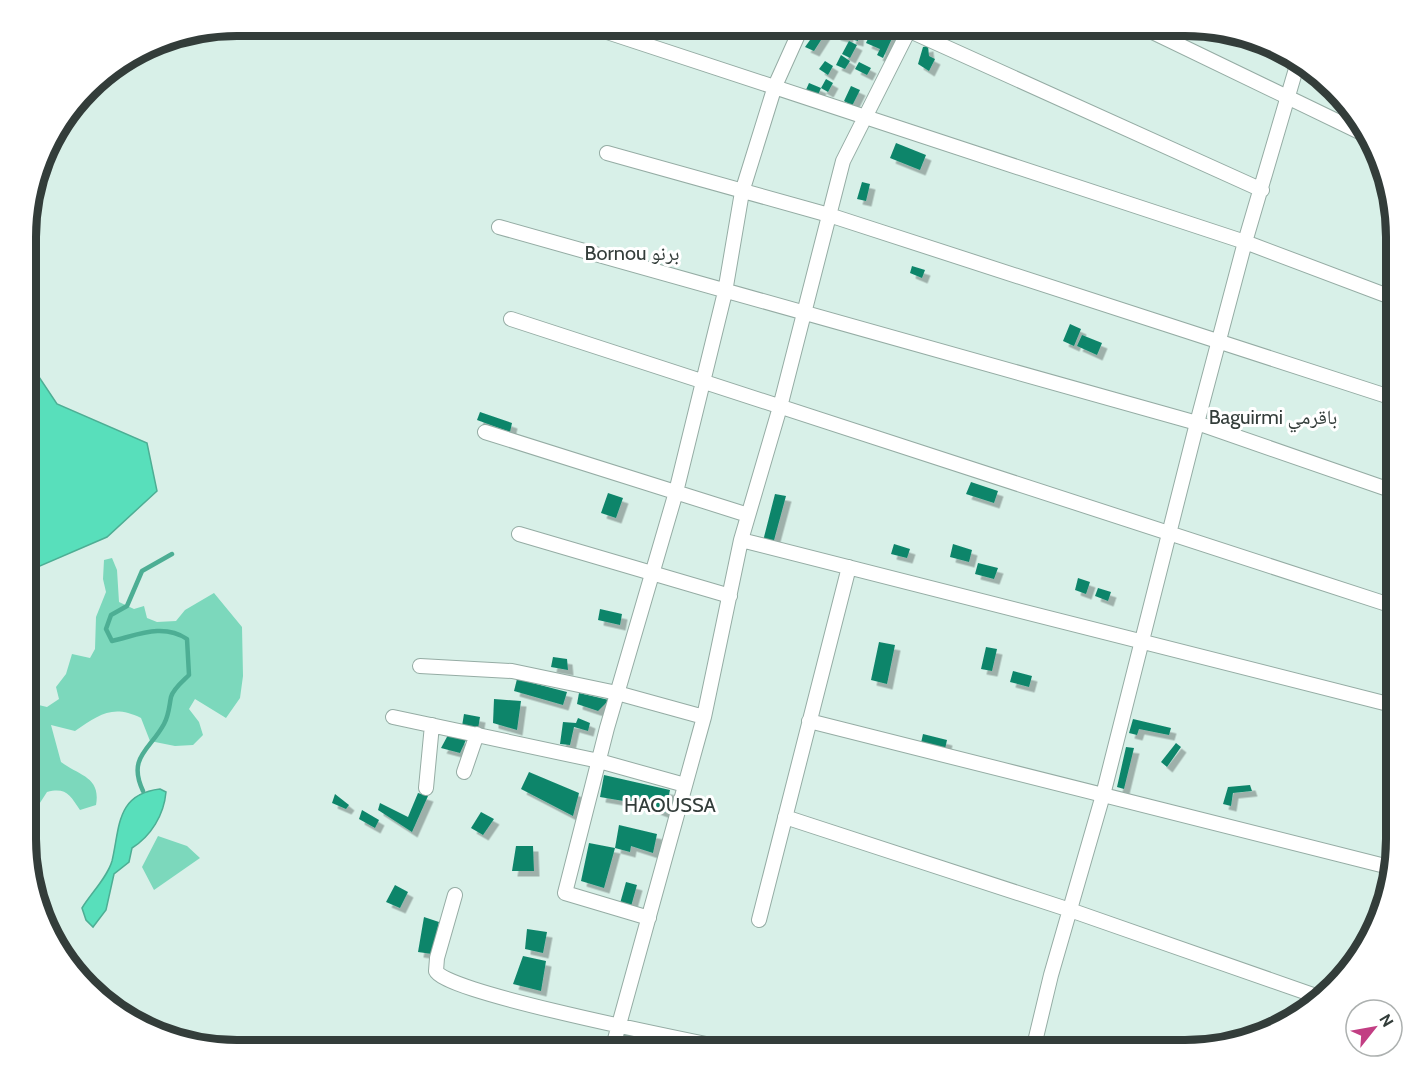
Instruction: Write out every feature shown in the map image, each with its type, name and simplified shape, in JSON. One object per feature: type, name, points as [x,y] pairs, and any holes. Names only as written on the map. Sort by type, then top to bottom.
[{"type":"street","points":[[620,36],[1245,242],[1386,294]]},
{"type":"street","points":[[649,918],[565,893],[617,693],[676,492],[725,292],[742,192],[775,86],[798,36]]},
{"type":"street","points":[[614,1040],[704,717],[741,540],[780,407],[802,312],[843,161],[902,36]]},
{"type":"street","points":[[926,36],[1262,190]]},
{"type":"street","points":[[1161,36],[1355,130]]},
{"type":"street","points":[[1036,1040],[1103,795],[1168,532],[1245,242],[1296,69]]},
{"type":"street","points":[[607,153],[742,192],[829,214],[1386,396]]},
{"type":"street","points":[[499,227],[1197,423],[1386,489]]},
{"type":"street","points":[[510,319],[1386,604]]},
{"type":"street","points":[[485,432],[748,515]]},
{"type":"street","points":[[519,534],[730,596]]},
{"type":"street","points":[[741,540],[1386,703]]},
{"type":"street","points":[[759,920],[849,567]]},
{"type":"street","points":[[420,666],[512,671],[617,693],[704,717]]},
{"type":"street","points":[[393,717],[599,761],[685,785]]},
{"type":"street","points":[[809,721],[1384,866]]},
{"type":"street","points":[[426,788],[432,725]]},
{"type":"street","points":[[464,772],[477,734]]},
{"type":"street","points":[[785,817],[1070,910],[1311,995]]},
{"type":"street","points":[[455,895],[437,958],[438,976],[479,992],[686,1040]]},
{"type":"shaded area","points":[[36,372],[57,404],[147,443],[157,491],[107,537],[40,566],[36,564]]},
{"type":"shaded area","points":[[112,558],[117,570],[119,602],[134,609],[144,606],[147,618],[157,622],[176,621],[185,610],[214,593],[242,627],[243,676],[240,698],[226,718],[195,699],[189,709],[199,722],[203,735],[193,745],[175,746],[150,741],[141,718],[122,712],[106,713],[75,731],[51,725],[61,762],[88,778],[95,788],[96,805],[80,810],[67,794],[53,791],[47,792],[36,809],[36,704],[47,707],[59,699],[56,687],[66,674],[72,654],[90,658],[95,649],[96,617],[106,592],[103,579],[104,560]]},
{"type":"shaded area","points":[[160,789],[166,792],[163,809],[151,831],[132,848],[129,862],[114,874],[106,910],[93,927],[86,920],[82,908],[110,867],[122,814],[135,798],[146,792]]},
{"type":"shaded area","points":[[158,836],[187,846],[200,858],[154,890],[142,867]]},
{"type":"building","points":[[813,36],[824,36],[814,51],[805,47]]},
{"type":"building","points":[[851,36],[858,36],[858,41],[850,39]]},
{"type":"building","points":[[869,36],[893,36],[883,58],[877,55],[880,49],[866,43]]},
{"type":"building","points":[[849,41],[857,45],[850,58],[842,54]]},
{"type":"building","points":[[928,46],[929,56],[935,59],[929,71],[918,64],[923,47]]},
{"type":"building","points":[[841,55],[850,61],[845,69],[836,65]]},
{"type":"building","points":[[825,61],[833,66],[828,75],[819,69]]},
{"type":"building","points":[[859,62],[871,68],[867,75],[855,69]]},
{"type":"building","points":[[826,79],[833,83],[828,92],[821,88]]},
{"type":"building","points":[[809,83],[821,88],[817,97],[805,92]]},
{"type":"building","points":[[851,86],[860,90],[852,106],[844,101]]},
{"type":"building","points":[[896,143],[926,155],[920,170],[890,158]]},
{"type":"building","points":[[862,182],[870,184],[866,201],[857,199]]},
{"type":"building","points":[[912,266],[925,270],[922,278],[910,273]]},
{"type":"building","points":[[1070,324],[1081,329],[1074,346],[1063,341]]},
{"type":"building","points":[[1082,335],[1102,343],[1097,355],[1077,346]]},
{"type":"building","points":[[480,412],[512,423],[510,432],[477,420]]},
{"type":"building","points":[[971,482],[998,491],[994,503],[966,494]]},
{"type":"building","points":[[608,493],[623,498],[616,518],[601,513]]},
{"type":"building","points":[[775,494],[786,496],[773,544],[763,541]]},
{"type":"building","points":[[894,544],[910,549],[907,558],[891,554]]},
{"type":"building","points":[[953,544],[972,550],[969,562],[950,557]]},
{"type":"building","points":[[978,563],[998,568],[994,579],[975,574]]},
{"type":"building","points":[[1078,578],[1090,582],[1086,594],[1075,590]]},
{"type":"building","points":[[1098,588],[1111,592],[1108,601],[1095,596]]},
{"type":"building","points":[[600,609],[622,614],[620,625],[598,620]]},
{"type":"building","points":[[879,642],[895,645],[887,684],[871,680]]},
{"type":"building","points":[[986,647],[997,649],[992,671],[981,669]]},
{"type":"building","points":[[553,657],[567,659],[568,670],[551,667]]},
{"type":"building","points":[[1013,671],[1032,676],[1029,687],[1010,682]]},
{"type":"building","points":[[517,679],[567,692],[563,705],[514,691]]},
{"type":"building","points":[[579,693],[609,700],[598,711],[577,704]]},
{"type":"building","points":[[494,699],[521,701],[517,730],[493,723]]},
{"type":"building","points":[[464,714],[480,717],[478,729],[462,726]]},
{"type":"building","points":[[578,718],[590,723],[588,731],[574,727],[570,745],[560,744],[563,722],[576,723]]},
{"type":"building","points":[[1133,719],[1171,728],[1169,735],[1139,729],[1137,735],[1129,733]]},
{"type":"building","points":[[923,734],[947,740],[945,749],[921,743]]},
{"type":"building","points":[[448,735],[466,740],[460,753],[441,748]]},
{"type":"building","points":[[1176,743],[1181,747],[1167,767],[1161,762]]},
{"type":"building","points":[[1126,747],[1134,748],[1124,789],[1117,787]]},
{"type":"building","points":[[529,772],[579,793],[573,816],[521,789]]},
{"type":"building","points":[[604,775],[670,790],[665,813],[641,804],[600,797]]},
{"type":"building","points":[[1250,785],[1252,791],[1233,793],[1231,806],[1223,804],[1228,787]]},
{"type":"building","points":[[418,793],[428,796],[412,832],[378,810],[380,803],[408,817]]},
{"type":"building","points":[[335,794],[349,805],[346,809],[332,803]]},
{"type":"building","points":[[362,810],[379,820],[375,828],[359,819]]},
{"type":"building","points":[[481,812],[494,819],[483,835],[471,828]]},
{"type":"building","points":[[619,825],[657,834],[653,853],[631,846],[630,852],[615,848]]},
{"type":"building","points":[[589,843],[615,848],[604,888],[581,881]]},
{"type":"building","points":[[516,846],[533,846],[534,871],[512,871]]},
{"type":"building","points":[[626,882],[637,885],[630,910],[619,907]]},
{"type":"building","points":[[395,885],[408,892],[400,908],[386,902]]},
{"type":"building","points":[[424,917],[439,922],[432,954],[418,952]]},
{"type":"building","points":[[527,929],[547,932],[543,953],[525,949]]},
{"type":"building","points":[[523,956],[546,961],[541,991],[513,984]]},
{"type":"waterway","points":[[143,791],[138,770],[142,754],[166,721],[174,691],[189,675],[187,639],[178,634],[160,631],[112,641],[106,629],[111,615],[127,606],[142,571],[172,554]]},
{"type":"district","name":"Bornou برنو","points":[[632,253]]},
{"type":"district","name":"Baguirmi باقرمي","points":[[1273,417]]},
{"type":"district","name":"HAOUSSA","points":[[670,805]]}]
